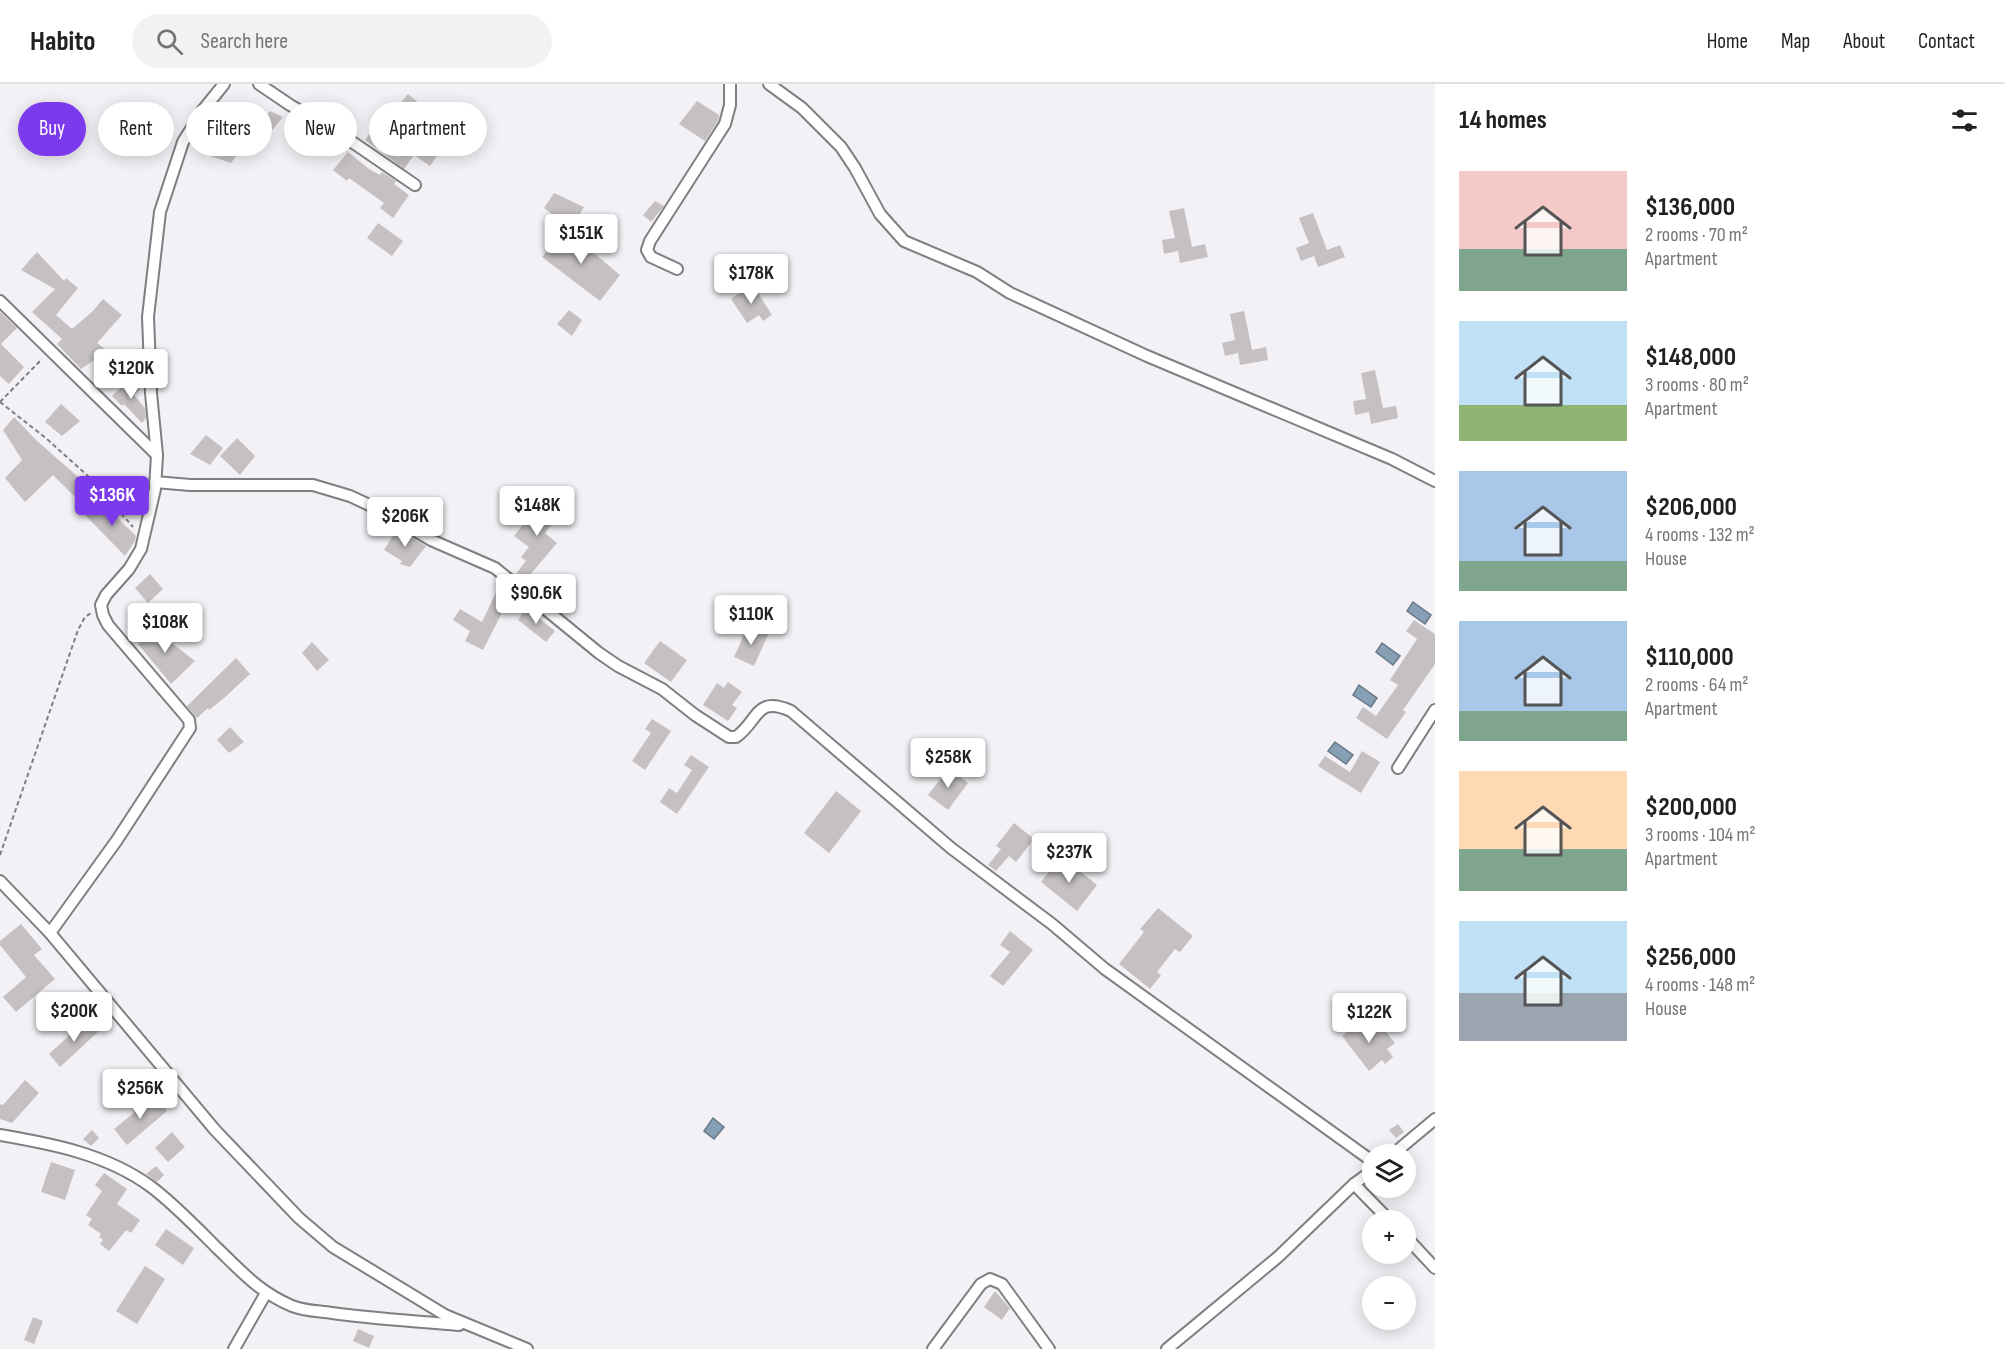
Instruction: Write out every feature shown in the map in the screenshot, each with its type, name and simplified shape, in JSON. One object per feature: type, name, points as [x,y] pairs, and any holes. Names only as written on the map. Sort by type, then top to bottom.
[{"type":"street","points":[[50,933],[117,840],[190,728],[189,720],[108,625],[101,606],[106,595],[137,558],[145,537],[155,482],[157,455],[151,393],[148,317],[160,212],[183,142],[203,110],[224,84]]},
{"type":"street","points":[[259,84],[342,135],[415,185]]},
{"type":"street","points":[[677,268],[651,257],[647,250],[650,241],[726,124],[730,105],[730,84]]},
{"type":"street","points":[[769,84],[802,108],[841,147],[880,214],[904,241],[977,272],[1010,293],[1147,356],[1392,459],[1435,481]]},
{"type":"street","points":[[0,301],[157,455]]},
{"type":"street","points":[[155,482],[190,485],[313,485],[350,496],[380,510],[430,540],[495,568],[599,653],[618,666],[662,689],[695,715],[729,736],[736,737],[741,734],[758,712],[768,705],[780,706],[791,711],[951,848],[1105,969],[1362,1154]]},
{"type":"street","points":[[1398,768],[1435,710]]},
{"type":"street","points":[[0,881],[50,933],[215,1130],[299,1218],[333,1247],[360,1265],[445,1315],[527,1349]]},
{"type":"street","points":[[1405,1144],[1435,1119]]},
{"type":"street","points":[[0,1135],[57,1145],[105,1161],[150,1186],[218,1248],[246,1278],[266,1293],[295,1307],[365,1317],[470,1325]]},
{"type":"street","points":[[1167,1349],[1278,1257],[1362,1178]]},
{"type":"street","points":[[1354,1184],[1379,1210]]},
{"type":"street","points":[[1416,1248],[1435,1268]]},
{"type":"street","points":[[933,1349],[981,1284],[990,1279],[1002,1284],[1049,1349]]},
{"type":"street","points":[[234,1349],[266,1293]]},
{"type":"path","points":[[50,351],[0,402],[89,477],[136,531],[145,537]]},
{"type":"path","points":[[0,855],[78,630],[85,617],[101,606]]},
{"type":"water","points":[[1413,602],[1431,615],[1425,624],[1407,611]]},
{"type":"water","points":[[1382,643],[1400,656],[1393,665],[1376,652]]},
{"type":"water","points":[[1359,685],[1377,698],[1371,707],[1353,695]]},
{"type":"water","points":[[1335,742],[1353,755],[1346,764],[1328,751]]},
{"type":"water","points":[[1079,845],[1097,858],[1091,867],[1073,854]]},
{"type":"water","points":[[713,1118],[724,1127],[714,1139],[704,1131]]},
{"type":"building","points":[[408,94],[418,102],[401,102]]},
{"type":"building","points":[[697,101],[719,115],[718,121],[705,141],[679,124]]},
{"type":"building","points":[[272,112],[283,117],[272,130]]},
{"type":"building","points":[[210,156],[236,156],[231,163]]},
{"type":"building","points":[[345,156],[353,156],[369,169],[380,175],[382,172],[396,181],[394,184],[409,195],[393,218],[380,208],[384,203],[349,178],[347,181],[333,170]]},
{"type":"building","points":[[387,156],[413,156],[404,169]]},
{"type":"building","points":[[415,156],[437,156],[430,166]]},
{"type":"building","points":[[554,193],[584,207],[574,224],[557,218],[544,208]]},
{"type":"building","points":[[655,201],[664,206],[651,222],[643,215]]},
{"type":"building","points":[[1184,208],[1192,247],[1205,244],[1208,257],[1180,263],[1178,251],[1164,254],[1162,240],[1175,238],[1169,211]]},
{"type":"building","points":[[1313,213],[1327,250],[1340,245],[1345,257],[1318,267],[1314,256],[1301,261],[1296,248],[1309,243],[1299,218]]},
{"type":"building","points":[[378,223],[403,241],[392,256],[367,238]]},
{"type":"building","points":[[564,228],[620,275],[600,301],[542,257]]},
{"type":"building","points":[[37,252],[64,281],[66,278],[78,288],[56,315],[72,329],[103,299],[122,315],[97,343],[107,351],[81,369],[57,344],[62,339],[32,312],[55,289],[21,270]]},
{"type":"building","points":[[752,284],[772,315],[763,321],[759,315],[747,323],[731,299]]},
{"type":"building","points":[[569,310],[582,320],[572,336],[557,324]]},
{"type":"building","points":[[1244,311],[1252,350],[1266,347],[1268,360],[1240,365],[1238,353],[1225,356],[1222,343],[1235,340],[1230,314]]},
{"type":"building","points":[[0,312],[17,328],[1,344],[24,367],[9,384],[0,376]]},
{"type":"building","points":[[1375,370],[1383,408],[1396,406],[1398,418],[1371,424],[1369,412],[1355,415],[1353,401],[1366,399],[1361,373]]},
{"type":"building","points":[[130,379],[140,389],[134,395],[145,408],[146,418],[142,423],[124,404],[122,406],[112,396]]},
{"type":"building","points":[[61,404],[80,421],[62,436],[45,422]]},
{"type":"building","points":[[14,417],[36,440],[86,484],[86,489],[76,498],[53,475],[25,502],[5,478],[22,460],[3,430]]},
{"type":"building","points":[[206,435],[223,448],[210,465],[190,454]]},
{"type":"building","points":[[237,438],[255,456],[240,475],[220,456]]},
{"type":"building","points":[[545,497],[562,511],[545,533],[557,543],[524,582],[515,575],[526,561],[521,557],[529,547],[514,536]]},
{"type":"building","points":[[97,498],[136,536],[125,556],[86,516]]},
{"type":"building","points":[[397,529],[426,546],[410,567],[400,564],[402,561],[384,550]]},
{"type":"building","points":[[150,574],[163,589],[148,603],[135,588]]},
{"type":"building","points":[[498,588],[511,595],[483,650],[465,641],[470,631],[453,620],[460,609],[482,622]]},
{"type":"building","points":[[526,608],[555,631],[546,642],[518,620]]},
{"type":"building","points":[[1414,620],[1435,634],[1435,664],[1403,710],[1406,712],[1387,739],[1356,718],[1363,707],[1376,716],[1398,685],[1390,680],[1417,639],[1406,631]]},
{"type":"building","points":[[158,622],[171,636],[168,640],[195,661],[171,684],[138,644]]},
{"type":"building","points":[[748,626],[768,635],[754,666],[734,657]]},
{"type":"building","points":[[660,641],[687,660],[671,682],[644,663]]},
{"type":"building","points":[[312,642],[329,660],[317,671],[302,653]]},
{"type":"building","points":[[236,658],[250,674],[223,699],[197,718],[187,706]]},
{"type":"building","points":[[728,682],[742,692],[732,705],[737,708],[728,721],[703,705],[717,683],[724,688]]},
{"type":"building","points":[[652,719],[671,731],[645,770],[632,761],[651,733],[645,729]]},
{"type":"building","points":[[230,727],[244,742],[229,753],[217,740]]},
{"type":"building","points":[[1362,751],[1380,762],[1361,793],[1318,766],[1325,756],[1350,772]]},
{"type":"building","points":[[691,755],[709,767],[677,814],[660,802],[669,788],[677,793],[692,770],[684,765]]},
{"type":"building","points":[[949,768],[968,783],[948,810],[928,795]]},
{"type":"building","points":[[836,791],[861,811],[829,853],[804,833]]},
{"type":"building","points":[[1014,823],[1034,839],[1016,862],[1009,856],[996,871],[988,865],[1001,849],[996,846]]},
{"type":"building","points":[[1061,856],[1097,885],[1077,911],[1041,882]]},
{"type":"building","points":[[1158,908],[1193,936],[1180,952],[1175,949],[1157,972],[1161,975],[1150,989],[1119,964],[1144,932],[1140,929]]},
{"type":"building","points":[[21,924],[42,949],[34,955],[55,979],[16,1012],[3,997],[26,977],[0,945],[0,941]]},
{"type":"building","points":[[1010,931],[1033,950],[1003,986],[990,976],[1010,952],[1000,945]]},
{"type":"building","points":[[87,1019],[99,1031],[60,1067],[49,1054]]},
{"type":"building","points":[[1363,1019],[1375,1034],[1382,1027],[1395,1043],[1387,1049],[1393,1057],[1385,1064],[1382,1060],[1369,1071],[1342,1036]]},
{"type":"building","points":[[25,1080],[39,1093],[12,1123],[0,1119],[0,1104],[3,1105]]},
{"type":"building","points":[[154,1096],[167,1111],[127,1145],[114,1129]]},
{"type":"building","points":[[1398,1124],[1404,1132],[1396,1138],[1389,1130]]},
{"type":"building","points":[[92,1130],[99,1138],[91,1146],[83,1139]]},
{"type":"building","points":[[172,1132],[185,1147],[168,1162],[155,1148]]},
{"type":"building","points":[[51,1162],[75,1170],[65,1200],[41,1192]]},
{"type":"building","points":[[156,1166],[164,1175],[157,1182],[146,1174]]},
{"type":"building","points":[[104,1173],[127,1189],[117,1204],[140,1220],[131,1233],[126,1230],[109,1251],[100,1244],[103,1240],[99,1237],[101,1234],[88,1225],[92,1219],[86,1215],[102,1191],[95,1185]]},
{"type":"building","points":[[166,1229],[194,1248],[183,1265],[155,1245]]},
{"type":"building","points":[[145,1266],[165,1279],[137,1324],[116,1311]]},
{"type":"building","points":[[995,1291],[1010,1308],[1002,1320],[984,1307]]},
{"type":"building","points":[[33,1317],[43,1321],[34,1344],[24,1340]]},
{"type":"building","points":[[358,1329],[374,1336],[369,1348],[353,1341]]}]
